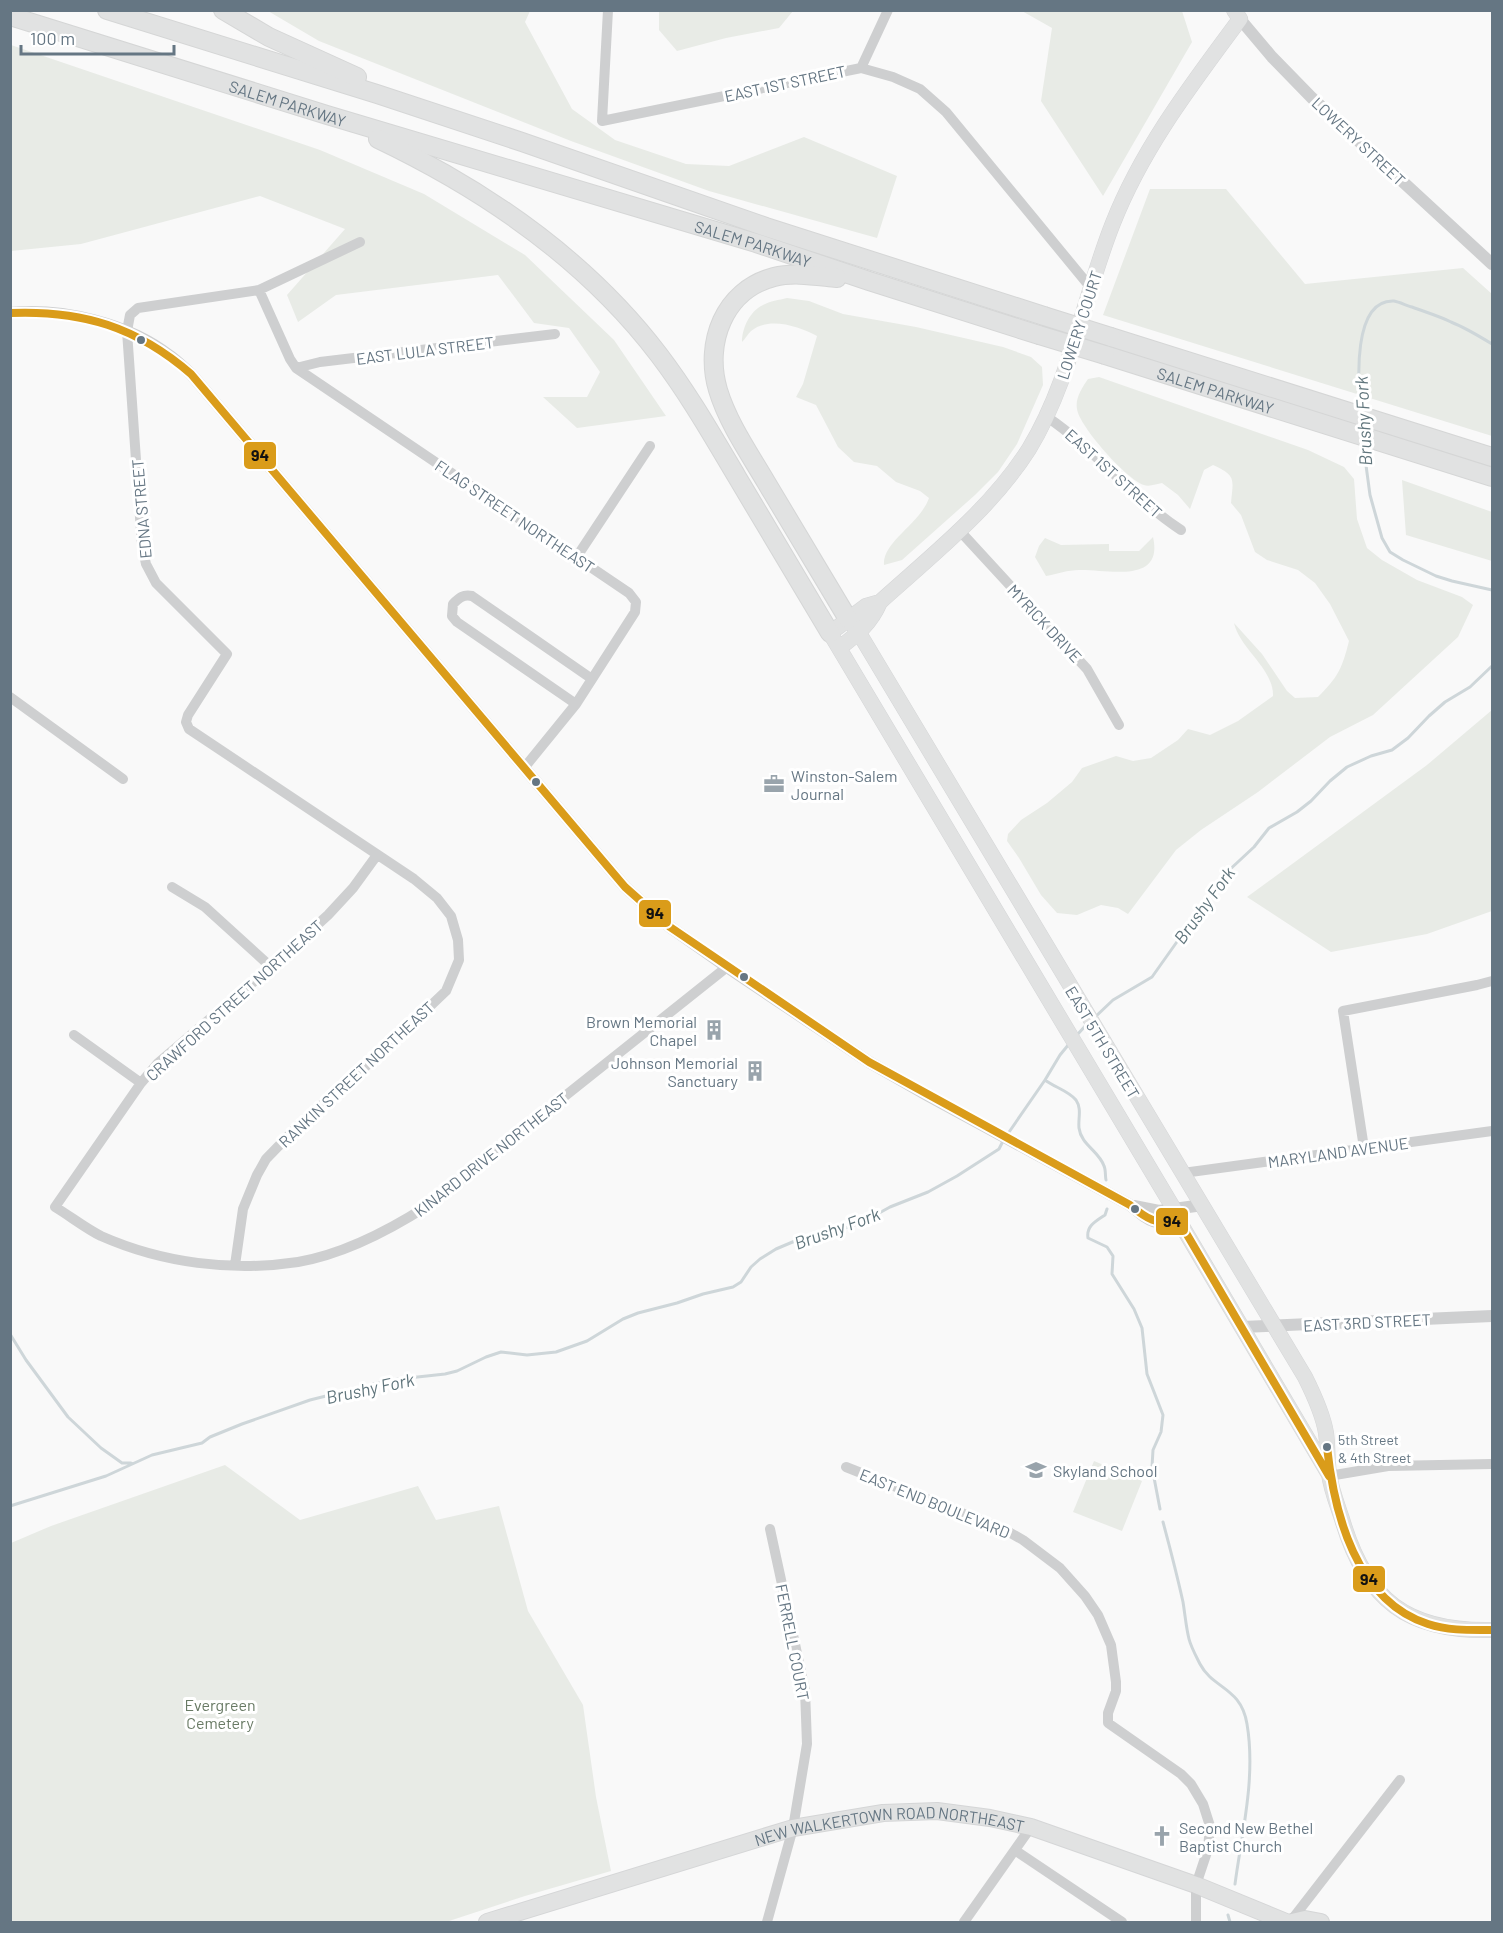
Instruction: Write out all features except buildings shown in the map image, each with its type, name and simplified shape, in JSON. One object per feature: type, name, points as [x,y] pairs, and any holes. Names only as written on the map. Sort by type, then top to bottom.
[{"type":"highway","name":"SALEM PARKWAY","points":[[106,10],[450,117],[766,227],[1492,457]]},
{"type":"highway","points":[[223,10],[291,47],[450,117]]},
{"type":"highway","name":"SALEM PARKWAY","points":[[10,16],[327,116],[712,229],[868,281],[1492,477]]},
{"type":"highway","points":[[327,116],[419,159],[477,192],[556,249],[610,299],[635,326],[680,384],[835,640]]},
{"type":"highway","points":[[854,626],[733,427],[717,387],[714,351],[718,327],[729,307],[755,285],[775,277],[797,274],[868,281]]},
{"type":"main road","name":"LOWERY COURT","points":[[835,640],[854,626],[866,606],[880,602],[990,500],[1027,451],[1047,417],[1112,224],[1146,153],[1237,15]]},
{"type":"main road","name":"EAST 5TH STREET","points":[[854,626],[1305,1377],[1318,1404],[1326,1433],[1329,1476]]},
{"type":"main road","name":"EAST 5TH STREET","points":[[835,640],[1329,1476],[1352,1548],[1372,1584],[1384,1597],[1407,1614],[1436,1626],[1465,1630],[1492,1630]]},
{"type":"main road","name":"NEW WALKERTOWN ROAD NORTHEAST","points":[[487,1923],[793,1828],[884,1813],[936,1811],[990,1818],[1031,1827],[1196,1885],[1289,1923],[1305,1919],[1321,1923]]},
{"type":"street","name":"EAST 1ST STREET","points":[[608,10],[602,122],[861,68],[893,77],[920,89],[946,112],[1091,288]]},
{"type":"street","points":[[861,68],[888,10]]},
{"type":"street","name":"LOWERY STREET","points":[[1237,15],[1272,57],[1312,98],[1492,264]]},
{"type":"street","points":[[127,331],[130,315],[138,308],[259,290],[360,242]]},
{"type":"street","name":"FLAG STREET NORTHEAST","points":[[259,290],[296,368],[629,593],[636,602],[635,612],[576,704],[524,768]]},
{"type":"street","points":[[10,313],[27,311],[73,315],[127,331],[168,354],[191,374],[625,887],[670,927],[727,968],[870,1062],[1130,1206],[1154,1222],[1161,1224],[1176,1215],[1203,1205]]},
{"type":"street","name":"EDNA STREET","points":[[127,331],[142,546],[146,564],[156,583],[227,654],[188,715],[186,722],[189,729]]},
{"type":"street","name":"EAST LULA STREET","points":[[296,368],[320,362],[555,334]]},
{"type":"street","name":"EAST 1ST STREET","points":[[1047,417],[1082,444],[1150,507],[1181,530]]},
{"type":"street","points":[[576,558],[650,446]]},
{"type":"street","name":"MYRICK DRIVE","points":[[958,530],[1087,669],[1119,725]]},
{"type":"street","points":[[576,704],[457,622],[452,616],[453,604],[466,594],[472,596],[591,679]]},
{"type":"street","points":[[10,697],[123,779]]},
{"type":"street","name":"RANKIN STREET NORTHEAST","points":[[189,729],[414,879],[437,898],[451,916],[458,940],[459,960],[446,991],[383,1052],[299,1125],[266,1159],[243,1209],[235,1265]]},
{"type":"street","name":"CRAWFORD STREET NORTHEAST","points":[[55,1206],[141,1083],[158,1063],[328,915],[353,888],[377,855]]},
{"type":"street","points":[[172,887],[206,907],[271,967]]},
{"type":"street","name":"KINARD DRIVE NORTHEAST","points":[[55,1206],[99,1235],[140,1251],[188,1263],[276,1264],[317,1257],[361,1242],[427,1206],[727,968]]},
{"type":"street","points":[[1364,1148],[1343,1011],[1492,981]]},
{"type":"street","points":[[74,1035],[141,1083]]},
{"type":"street","name":"MARYLAND AVENUE","points":[[1183,1173],[1492,1131]]},
{"type":"street","name":"EAST 3RD STREET","points":[[1242,1327],[1492,1316]]},
{"type":"street","points":[[1329,1476],[1388,1466],[1492,1464]]},
{"type":"street","name":"EAST END BOULEVARD","points":[[846,1467],[1007,1531],[1039,1550],[1073,1581],[1098,1615],[1112,1645],[1116,1691],[1108,1713],[1108,1723],[1181,1774],[1197,1794],[1209,1817],[1210,1836],[1196,1885],[1196,1923]]},
{"type":"street","name":"FERRELL COURT","points":[[767,1923],[793,1828],[807,1744],[806,1690],[770,1529]]},
{"type":"street","points":[[1289,1923],[1400,1780]]},
{"type":"street","points":[[964,1923],[1031,1827]]},
{"type":"street","points":[[1016,1851],[1116,1921]]},
{"type":"green space","points":[[659,10],[793,11],[779,28],[726,38],[677,51],[659,30]]},
{"type":"green space","points":[[268,11],[530,11],[525,22],[572,109],[615,140],[686,164],[729,166],[804,137],[897,176],[877,238],[709,191],[571,141],[319,41]]},
{"type":"green space","points":[[1022,11],[1182,11],[1192,42],[1103,196],[1041,101],[1052,28]]},
{"type":"green space","points":[[11,45],[320,150],[424,194],[525,255],[614,340],[666,416],[577,428],[543,397],[587,397],[600,372],[569,328],[534,323],[498,275],[336,295],[298,322],[287,295],[345,229],[260,196],[81,244],[11,251]]},
{"type":"green space","points":[[1150,189],[1226,189],[1305,284],[1463,268],[1492,294],[1492,436],[1103,315]]},
{"type":"green space","points":[[787,298],[809,301],[843,314],[916,327],[1003,347],[1031,357],[1042,367],[1043,385],[1017,444],[998,472],[902,560],[884,565],[889,548],[918,516],[929,498],[920,491],[896,482],[877,466],[854,462],[838,447],[816,405],[796,397],[803,384],[817,336],[784,324],[767,324],[751,331],[742,342],[745,326],[754,311],[766,304]]},
{"type":"green space","points":[[1099,377],[1308,450],[1344,467],[1354,479],[1357,519],[1367,548],[1382,560],[1417,580],[1462,597],[1473,605],[1458,637],[1373,715],[1330,737],[1176,850],[1128,914],[1118,908],[1101,905],[1077,915],[1057,913],[1041,895],[1007,841],[1008,834],[1021,820],[1047,803],[1072,782],[1082,768],[1116,756],[1133,761],[1151,758],[1178,740],[1188,729],[1210,735],[1238,721],[1273,696],[1268,677],[1243,642],[1234,623],[1262,654],[1287,691],[1295,698],[1318,697],[1325,690],[1338,672],[1349,641],[1330,604],[1315,583],[1298,570],[1267,560],[1255,552],[1241,515],[1231,503],[1233,483],[1226,472],[1213,465],[1204,470],[1190,509],[1178,495],[1162,483],[1144,485],[1116,463],[1086,427],[1077,409],[1078,397],[1088,379]]},
{"type":"green space","points":[[1402,480],[1492,512],[1492,561],[1406,535]]},
{"type":"green space","points":[[1153,537],[1154,552],[1150,562],[1142,568],[1130,571],[1075,570],[1046,576],[1035,557],[1045,538],[1061,545],[1109,544],[1109,551],[1139,551]]},
{"type":"green space","points":[[1492,710],[1492,911],[1427,934],[1331,952],[1247,897],[1427,765]]},
{"type":"green space","points":[[1094,1461],[1142,1481],[1122,1531],[1073,1512]]},
{"type":"green space","name":"Evergreen Cemetery","points":[[225,1465],[300,1520],[418,1486],[436,1520],[499,1506],[528,1611],[583,1705],[596,1797],[611,1871],[446,1922],[11,1922],[11,1543],[51,1526]]},
{"type":"waterway","name":"Brushy Fork","points":[[1361,410],[1359,363],[1364,327],[1371,313],[1380,304],[1394,301],[1412,307],[1457,324],[1492,344]]},
{"type":"waterway","name":"Brushy Fork","points":[[1363,443],[1370,495],[1382,538],[1390,552],[1436,576],[1492,590]]},
{"type":"waterway","name":"Brushy Fork","points":[[1094,1018],[1113,1000],[1152,977],[1225,874],[1254,847],[1269,828],[1297,812],[1347,767],[1371,756],[1392,750],[1408,738],[1445,702],[1470,687],[1492,666]]},
{"type":"waterway","name":"Brushy Fork","points":[[1077,1035],[1087,1024]]},
{"type":"waterway","name":"Brushy Fork","points":[[1007,1135],[1069,1044]]},
{"type":"waterway","points":[[1045,1080],[1069,1094],[1078,1103],[1080,1134],[1102,1161],[1106,1180]]},
{"type":"waterway","name":"Brushy Fork","points":[[10,1506],[106,1476],[152,1455],[202,1443],[210,1437],[242,1424],[310,1400],[390,1380],[457,1371],[501,1352],[527,1355],[556,1352],[587,1341],[623,1319],[638,1313],[733,1287],[741,1282],[751,1267],[760,1259],[776,1249],[802,1238],[863,1222],[890,1207],[928,1192],[999,1149],[1003,1141]]},
{"type":"waterway","points":[[1107,1209],[1105,1215],[1090,1227],[1088,1238],[1107,1247],[1113,1256],[1112,1274],[1134,1309],[1142,1328],[1147,1374],[1163,1415],[1161,1432],[1153,1450],[1152,1467],[1160,1509]]},
{"type":"waterway","points":[[10,1334],[68,1417],[101,1448],[122,1463],[131,1463]]},
{"type":"waterway","points":[[1163,1522],[1181,1592],[1192,1648],[1206,1672],[1239,1703],[1247,1724],[1249,1784],[1235,1884]]},
{"type":"waterway","points":[[1228,1915],[1230,1922]]},
{"type":"transit line","name":"94","points":[[10,313],[61,315],[107,325],[150,344],[191,374],[625,887],[670,927],[869,1062],[1130,1205],[1147,1217],[1164,1222],[1179,1221],[1329,1476]]},
{"type":"transit line","name":"94","points":[[1327,1447],[1330,1473],[1343,1526],[1353,1552],[1366,1575],[1383,1596],[1403,1612],[1428,1624],[1452,1629],[1492,1630]]},
{"type":"place","name":"Winston-Salem Journal","points":[[774,784]]},
{"type":"place","name":"Brown Memorial Chapel","points":[[714,1030]]},
{"type":"place","name":"Johnson Memorial Sanctuary","points":[[755,1071]]},
{"type":"place","name":"5th Street & 4th Street","points":[[1327,1447]]},
{"type":"place","name":"Skyland School","points":[[1036,1470]]},
{"type":"place","name":"Second New Bethel Baptist Church","points":[[1162,1836]]}]
